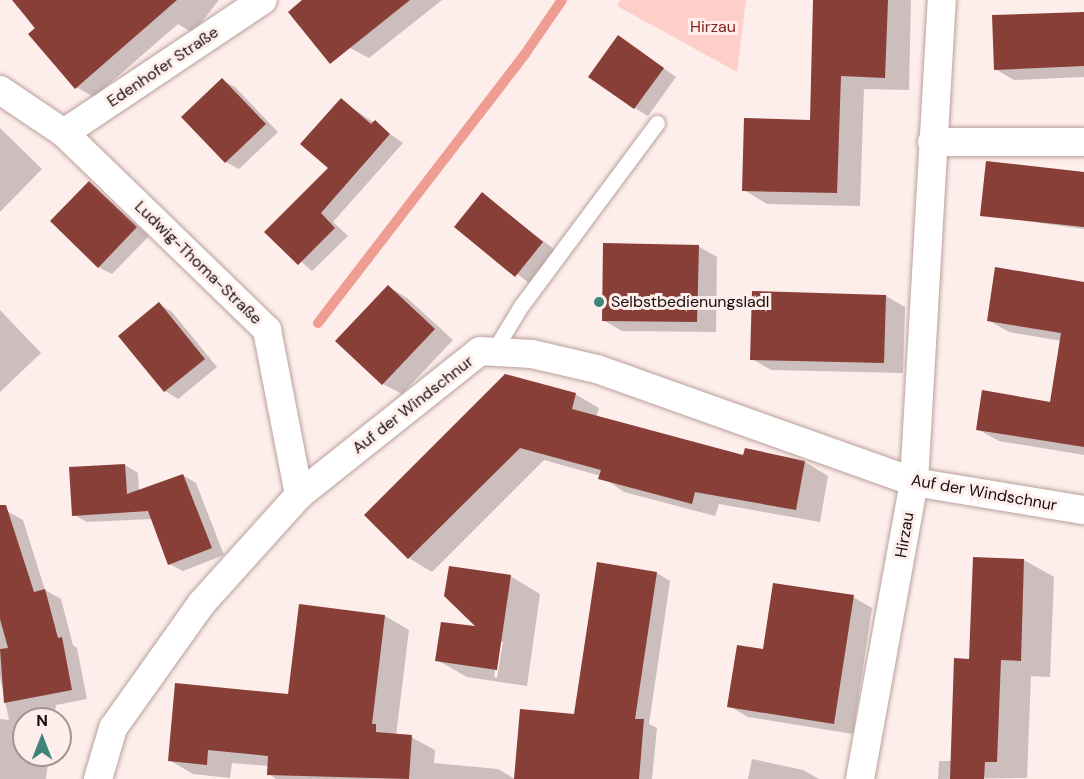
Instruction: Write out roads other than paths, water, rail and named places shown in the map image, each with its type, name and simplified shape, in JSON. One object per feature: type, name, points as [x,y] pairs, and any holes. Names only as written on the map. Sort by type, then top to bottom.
[{"type":"street","name":"Edenhofer Straße","points":[[64,134],[263,0]]},
{"type":"street","name":"Hirzau","points":[[860,779],[914,482],[942,0]]},
{"type":"street","name":"Ludwig-Thoma-Straße","points":[[0,90],[64,134],[267,330],[299,495]]},
{"type":"street","points":[[932,142],[1084,142]]},
{"type":"street","name":"Auf der Windschnur","points":[[98,779],[113,728],[201,604],[299,495],[480,351],[532,354],[597,369],[914,482],[1084,510]]},
{"type":"lane","points":[[493,352],[521,306],[657,123]]},
{"type":"waterway","points":[[318,323],[525,54],[562,0]]},
{"type":"place","name":"Selbstbedienungsladl","points":[[599,302]]}]
